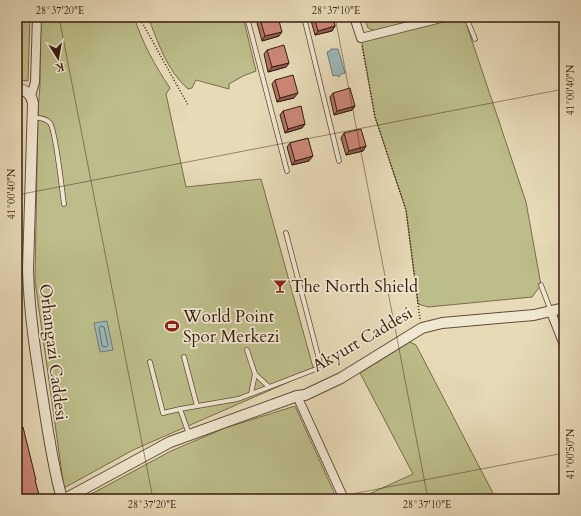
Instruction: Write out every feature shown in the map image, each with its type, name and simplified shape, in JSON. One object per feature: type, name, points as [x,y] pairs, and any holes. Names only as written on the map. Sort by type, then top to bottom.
[{"type":"street","name":"Orhangazi Caddesi","points":[[37,17],[35,82],[31,96],[33,103],[33,117],[28,269],[29,292],[39,375],[49,437],[57,483],[63,499]]},
{"type":"street","points":[[354,17],[361,38],[445,17]]},
{"type":"street","points":[[17,88],[26,91],[31,96]]},
{"type":"street","name":"Akyurt Caddesi","points":[[63,499],[170,442],[297,396],[305,395],[341,378],[422,328],[442,323],[534,315],[564,302]]},
{"type":"street","name":"Akyurt Caddesi","points":[[297,396],[301,391],[366,357],[420,323],[429,320],[453,316],[564,308]]},
{"type":"street","points":[[550,309],[564,345]]},
{"type":"street","points":[[297,396],[344,499]]},
{"type":"lane","points":[[247,17],[286,171]]},
{"type":"lane","points":[[304,17],[339,161]]},
{"type":"lane","points":[[466,17],[475,39]]},
{"type":"lane","points":[[33,117],[45,119],[50,124],[64,204]]},
{"type":"lane","points":[[150,362],[163,413],[238,399],[316,369],[320,363],[286,233]]},
{"type":"lane","points":[[541,285],[550,309]]},
{"type":"lane","points":[[247,350],[255,374],[269,387]]},
{"type":"lane","points":[[184,357],[196,406]]},
{"type":"lane","points":[[251,394],[255,374]]},
{"type":"lane","points":[[180,409],[189,434]]},
{"type":"path","points":[[139,17],[188,105]]},
{"type":"path","points":[[361,38],[375,117],[406,210],[420,323]]},
{"type":"green space","points":[[17,17],[30,17],[28,81],[17,80]]},
{"type":"green space","name":"World Point Spor Merkezi","points":[[40,17],[134,17],[149,54],[170,88],[166,94],[186,187],[261,179],[314,371],[133,450],[64,488],[35,281],[38,111],[40,85]]},
{"type":"green space","points":[[148,17],[243,17],[256,71],[229,84],[229,89],[196,80],[192,88],[188,89],[174,74],[164,56]]},
{"type":"green space","points":[[364,17],[419,17],[378,32],[368,28]]},
{"type":"green space","points":[[445,17],[464,17],[526,202],[541,285],[532,297],[428,307],[418,304],[406,210],[375,117],[361,38]]},
{"type":"green space","points":[[410,342],[416,345],[496,499],[358,499],[413,474],[360,373]]},
{"type":"green space","points":[[295,406],[337,499],[82,499],[171,451],[225,428]]},
{"type":"water","points":[[331,49],[338,49],[345,73],[341,74],[339,77],[336,75],[333,76],[327,52]]},
{"type":"water","points":[[107,321],[113,350],[100,352],[94,323]]},
{"type":"building","points":[[266,17],[278,17],[282,32],[265,36],[260,19]]},
{"type":"building","points":[[314,17],[333,17],[335,26],[318,31]]},
{"type":"building","points":[[284,45],[289,63],[272,67],[267,50]]},
{"type":"building","points":[[293,75],[298,93],[280,98],[275,80]]},
{"type":"building","points":[[350,88],[355,106],[337,111],[333,93]]},
{"type":"building","points":[[301,106],[305,124],[288,129],[283,111]]},
{"type":"building","points":[[361,129],[366,146],[349,151],[344,133]]},
{"type":"building","points":[[308,138],[313,156],[295,161],[290,143]]},
{"type":"building","points":[[23,427],[40,499],[18,499],[17,428]]},
{"type":"place","name":"The North Shield","points":[[280,286]]},
{"type":"place","name":"World Point Spor Merkezi","points":[[172,326]]}]
